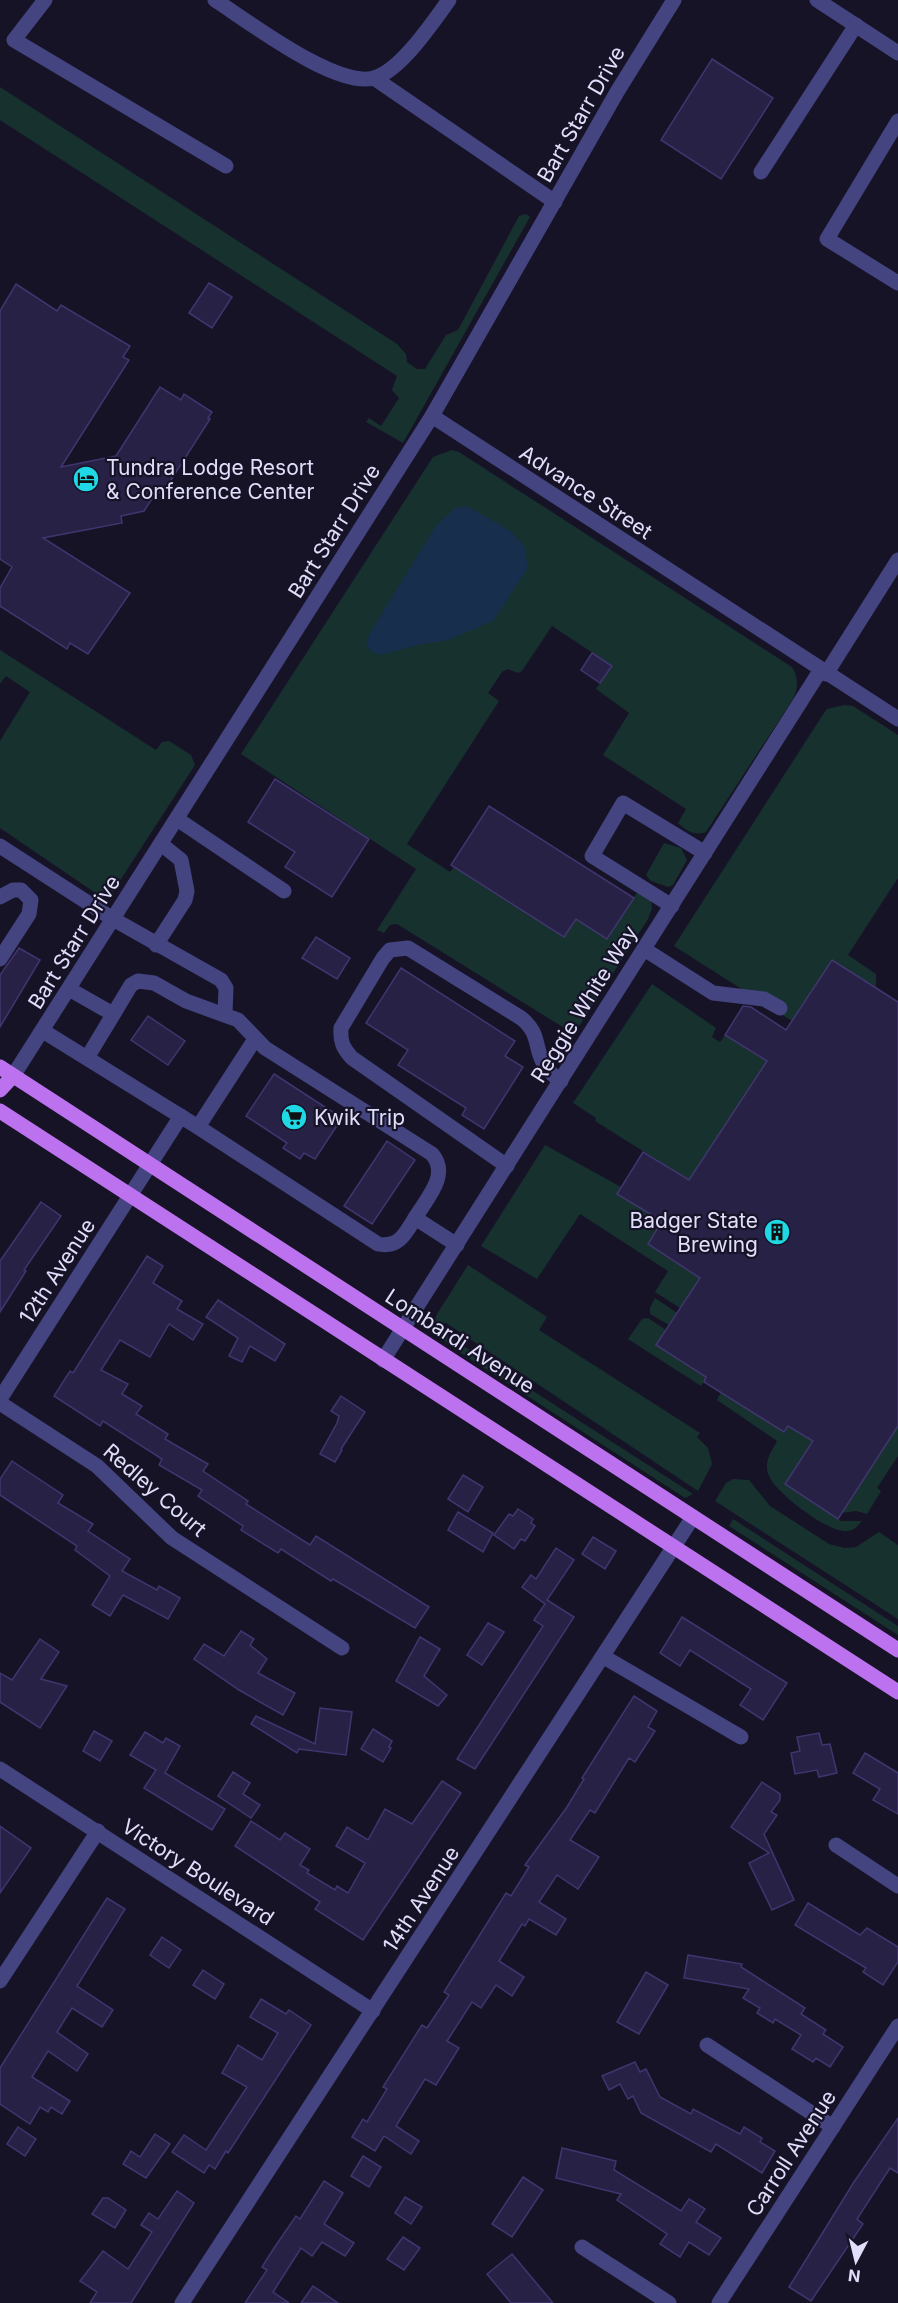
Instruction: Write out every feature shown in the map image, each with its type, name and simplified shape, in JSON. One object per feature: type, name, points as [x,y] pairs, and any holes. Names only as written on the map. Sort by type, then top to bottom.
[{"type":"main road","name":"Lombardi Avenue","points":[[0,1067],[898,1650]]},
{"type":"main road","points":[[0,1090],[13,1076]]},
{"type":"main road","points":[[0,1111],[898,1692]]},
{"type":"street","points":[[45,0],[14,40],[225,166]]},
{"type":"street","points":[[215,0],[329,72],[353,79],[374,78],[393,67],[449,0]]},
{"type":"street","name":"Bart Starr Drive","points":[[13,1076],[432,416],[617,92],[674,0]]},
{"type":"street","points":[[817,0],[898,53]]},
{"type":"street","points":[[761,172],[856,25]]},
{"type":"street","points":[[374,78],[555,202]]},
{"type":"street","points":[[898,121],[827,239],[898,283]]},
{"type":"street","name":"Advance Street","points":[[432,416],[898,719]]},
{"type":"street","name":"Reggie White Way","points":[[383,1360],[705,853],[898,560]]},
{"type":"street","points":[[672,906],[592,856],[623,803],[705,853]]},
{"type":"street","points":[[177,819],[284,891]]},
{"type":"street","points":[[156,945],[185,900],[187,891],[181,860],[161,843]]},
{"type":"street","points":[[0,846],[113,920],[221,980],[226,988],[225,1013]]},
{"type":"street","points":[[0,897],[13,890],[21,890],[32,900],[29,914],[0,959]]},
{"type":"street","points":[[507,1166],[352,1058],[343,1048],[341,1028],[383,958],[390,950],[408,948],[521,1018],[534,1032],[543,1065],[561,1081]]},
{"type":"street","points":[[644,949],[713,993],[764,999],[780,1008]]},
{"type":"street","points":[[43,1031],[181,1116],[378,1244],[390,1246],[400,1241],[441,1170],[432,1154],[265,1048],[238,1020],[225,1013],[186,1001],[147,981],[131,985],[87,1058]]},
{"type":"street","points":[[69,989],[113,1014]]},
{"type":"street","points":[[198,1127],[255,1038]]},
{"type":"street","name":"12th Avenue","points":[[0,1401],[181,1116]]},
{"type":"street","points":[[415,1218],[457,1245]]},
{"type":"street","name":"Redley Court","points":[[0,1401],[97,1466],[172,1538],[342,1648]]},
{"type":"street","name":"14th Avenue","points":[[182,2303],[693,1517]]},
{"type":"street","points":[[604,1657],[741,1737]]},
{"type":"street","name":"Victory Boulevard","points":[[0,1769],[373,2011]]},
{"type":"street","points":[[0,1981],[98,1831]]},
{"type":"street","points":[[836,1845],[898,1886]]},
{"type":"street","name":"Carroll Avenue","points":[[719,2303],[898,2026]]},
{"type":"street","points":[[707,2045],[833,2127]]},
{"type":"street","points":[[582,2247],[669,2303]]},
{"type":"green space","points":[[0,87],[397,344],[406,354],[407,362],[417,369],[425,369],[446,335],[458,330],[519,216],[526,214],[530,217],[403,443],[366,422],[369,418],[381,426],[399,398],[392,390],[397,376],[0,120]]},
{"type":"green space","points":[[452,450],[459,452],[792,667],[797,679],[793,699],[706,832],[698,833],[687,830],[678,823],[686,809],[603,755],[629,713],[596,689],[611,665],[552,626],[522,671],[518,673],[507,669],[502,672],[488,693],[499,701],[407,844],[450,872],[454,867],[564,937],[576,919],[608,939],[638,891],[651,900],[652,908],[648,919],[574,1034],[397,924],[390,925],[384,933],[377,930],[416,869],[241,754],[433,457]]},
{"type":"green space","points":[[0,650],[156,750],[162,742],[169,741],[191,755],[195,765],[110,896],[100,896],[0,828],[0,741],[30,692],[6,676],[0,684]]},
{"type":"green space","points":[[844,705],[853,706],[898,735],[898,878],[848,955],[876,974],[876,988],[832,960],[792,1021],[674,946],[822,716],[827,709]]},
{"type":"green space","points":[[664,843],[681,848],[687,860],[673,885],[668,887],[651,881],[646,875]]},
{"type":"green space","points":[[652,984],[716,1028],[712,1037],[720,1042],[725,1035],[767,1061],[689,1180],[595,1121],[596,1118],[573,1103]]},
{"type":"green space","points":[[545,1145],[621,1187],[617,1194],[662,1221],[648,1244],[700,1278],[680,1308],[655,1292],[668,1271],[580,1214],[537,1279],[481,1246]]},
{"type":"green space","points":[[468,1265],[547,1317],[539,1330],[700,1433],[697,1437],[708,1448],[712,1464],[698,1491],[446,1323],[434,1323],[437,1314]]},
{"type":"green space","points":[[655,1298],[677,1313],[669,1325],[650,1314]]},
{"type":"green space","points":[[648,1318],[666,1330],[656,1345],[706,1378],[701,1386],[628,1339],[642,1319]]},
{"type":"green space","points":[[434,1331],[440,1331],[693,1494],[685,1498],[453,1348]]},
{"type":"green space","points":[[721,1392],[784,1432],[788,1426],[813,1441],[785,1484],[841,1521],[862,1521],[859,1525],[847,1531],[828,1526],[804,1511],[781,1492],[767,1471],[768,1458],[777,1441],[717,1400]]},
{"type":"green space","points":[[898,1426],[898,1456],[877,1488],[881,1491],[867,1514],[856,1511],[842,1513]]},
{"type":"green space","points":[[733,1479],[749,1480],[770,1506],[829,1544],[845,1548],[856,1547],[879,1532],[898,1545],[898,1619],[715,1501],[726,1483]]},
{"type":"green space","points":[[733,1519],[898,1626],[898,1635],[729,1526]]},
{"type":"water","points":[[467,506],[509,530],[524,545],[528,568],[493,621],[448,640],[381,655],[372,652],[366,645],[370,633],[435,527],[455,508]]},
{"type":"building","points":[[712,59],[773,98],[721,179],[661,140]]},
{"type":"building","points":[[209,283],[232,297],[212,328],[189,313]]},
{"type":"building","name":"Tundra Lodge Resort & Conference Center","points":[[16,284],[57,311],[61,305],[130,346],[123,357],[129,360],[61,467],[116,456],[160,387],[181,400],[184,394],[212,412],[208,418],[210,419],[162,494],[157,491],[144,511],[121,516],[122,523],[43,538],[130,593],[88,654],[70,643],[67,649],[0,606],[0,588],[12,567],[0,559],[0,311]]},
{"type":"building","points":[[592,653],[612,666],[600,683],[581,670]]},
{"type":"building","points":[[275,779],[369,839],[332,897],[285,867],[295,852],[248,822]]},
{"type":"building","points":[[489,806],[634,898],[607,939],[576,919],[564,937],[451,865]]},
{"type":"building","points":[[316,937],[350,958],[337,979],[302,958]]},
{"type":"building","points":[[19,948],[40,960],[0,1027],[0,975]]},
{"type":"building","name":"Badger State Brewing","points":[[832,960],[898,1002],[898,1426],[838,1519],[785,1484],[813,1441],[788,1426],[784,1432],[704,1382],[706,1377],[656,1345],[700,1278],[648,1244],[662,1221],[617,1194],[643,1152],[689,1180],[767,1061],[725,1035],[743,1006],[751,1007],[786,1030]]},
{"type":"building","points":[[401,968],[515,1041],[505,1056],[523,1067],[484,1129],[462,1115],[466,1108],[398,1065],[408,1050],[366,1023]]},
{"type":"building","points":[[148,1016],[185,1041],[168,1065],[131,1040]]},
{"type":"building","name":"Kwik Trip","points":[[274,1074],[342,1118],[315,1159],[304,1153],[300,1159],[283,1148],[287,1143],[246,1116]]},
{"type":"building","name":"Kwik Trip","points":[[387,1141],[415,1160],[372,1224],[344,1206]]},
{"type":"building","points":[[41,1202],[61,1216],[24,1270],[26,1271],[0,1312],[0,1261]]},
{"type":"building","points":[[147,1256],[163,1266],[153,1283],[182,1301],[177,1309],[203,1324],[193,1340],[169,1324],[150,1357],[120,1340],[101,1370],[128,1384],[122,1394],[142,1406],[136,1414],[168,1434],[165,1439],[208,1464],[203,1471],[248,1501],[246,1504],[310,1545],[316,1536],[429,1607],[415,1628],[333,1579],[331,1581],[281,1549],[278,1553],[241,1530],[243,1526],[198,1496],[202,1490],[159,1465],[162,1459],[103,1421],[100,1426],[54,1396],[70,1371],[73,1373]]},
{"type":"building","points":[[218,1300],[285,1344],[275,1361],[250,1346],[242,1362],[229,1356],[238,1338],[206,1317]]},
{"type":"building","points":[[341,1396],[365,1412],[335,1462],[320,1454],[337,1423],[339,1416],[331,1411]]},
{"type":"building","points":[[12,1461],[63,1495],[58,1503],[93,1524],[88,1531],[130,1559],[122,1571],[157,1590],[159,1586],[180,1598],[168,1619],[123,1595],[110,1616],[92,1605],[110,1576],[75,1550],[77,1546],[0,1495],[0,1479]]},
{"type":"building","points":[[463,1475],[483,1487],[468,1512],[448,1499]]},
{"type":"building","points":[[518,1509],[533,1519],[531,1523],[535,1526],[525,1541],[521,1539],[514,1549],[494,1535],[509,1514],[513,1516]]},
{"type":"building","points":[[458,1512],[493,1533],[483,1552],[448,1530]]},
{"type":"building","points":[[593,1537],[616,1551],[605,1569],[582,1554]]},
{"type":"building","points":[[556,1548],[574,1560],[547,1600],[574,1617],[475,1769],[457,1759],[543,1626],[534,1620],[545,1604],[522,1587],[531,1575],[536,1579]]},
{"type":"building","points":[[682,1617],[787,1683],[763,1720],[740,1705],[751,1689],[690,1650],[680,1666],[660,1653]]},
{"type":"building","points":[[488,1623],[504,1632],[482,1665],[467,1655]]},
{"type":"building","points":[[241,1631],[254,1639],[250,1645],[267,1659],[258,1673],[295,1693],[283,1715],[239,1690],[194,1659],[204,1644],[224,1656]]},
{"type":"building","points":[[420,1637],[440,1649],[424,1676],[447,1695],[438,1706],[396,1681]]},
{"type":"building","points":[[40,1639],[59,1652],[41,1679],[67,1686],[40,1728],[0,1702],[0,1673],[12,1680]]},
{"type":"building","points":[[634,1696],[657,1711],[648,1727],[655,1731],[635,1762],[629,1758],[595,1813],[590,1810],[570,1840],[599,1857],[578,1889],[557,1875],[539,1902],[566,1919],[556,1935],[529,1919],[525,1926],[522,1924],[499,1961],[524,1977],[512,1996],[496,1985],[481,2008],[472,2002],[447,2041],[459,2048],[436,2085],[425,2079],[396,2126],[419,2141],[411,2154],[384,2136],[375,2151],[352,2137],[363,2119],[367,2122],[387,2089],[383,2087],[422,2025],[427,2028],[449,1995],[444,1992],[506,1893],[511,1896],[529,1867],[525,1865],[567,1807],[584,1779],[582,1778]]},
{"type":"building","points":[[320,1708],[352,1712],[346,1755],[299,1749],[297,1753],[251,1724],[256,1716],[315,1744]]},
{"type":"building","points":[[373,1729],[392,1741],[389,1747],[391,1748],[383,1762],[361,1749]]},
{"type":"building","points":[[94,1731],[112,1741],[100,1761],[83,1751]]},
{"type":"building","points":[[145,1732],[163,1743],[166,1738],[180,1746],[165,1773],[225,1809],[212,1830],[144,1788],[156,1770],[130,1755]]},
{"type":"building","points":[[819,1733],[822,1745],[830,1744],[837,1773],[819,1777],[817,1770],[795,1774],[791,1753],[800,1751],[797,1737]]},
{"type":"building","points":[[865,1753],[898,1773],[898,1814],[873,1800],[880,1789],[853,1773]]},
{"type":"building","points":[[233,1772],[250,1783],[243,1794],[260,1805],[251,1818],[218,1796]]},
{"type":"building","points":[[442,1781],[461,1793],[363,1940],[315,1909],[320,1902],[235,1846],[251,1821],[280,1840],[285,1833],[310,1849],[300,1865],[309,1870],[307,1873],[335,1890],[337,1886],[348,1893],[365,1863],[336,1846],[347,1827],[368,1840],[385,1809],[412,1824]]},
{"type":"building","points":[[762,1782],[780,1794],[780,1800],[771,1812],[777,1815],[764,1834],[794,1900],[772,1910],[749,1863],[769,1853],[731,1827]]},
{"type":"building","points":[[0,1826],[31,1848],[0,1893]]},
{"type":"building","points":[[107,1898],[125,1909],[77,1986],[113,2010],[102,2027],[72,2008],[57,2032],[88,2054],[77,2071],[48,2051],[32,2077],[70,2101],[62,2114],[51,2107],[48,2112],[40,2107],[30,2124],[0,2104],[0,2068]]},
{"type":"building","points":[[808,1903],[860,1935],[867,1928],[898,1947],[898,1962],[883,1985],[863,1972],[866,1968],[795,1925]]},
{"type":"building","points":[[162,1937],[181,1950],[169,1968],[150,1955]]},
{"type":"building","points":[[688,1955],[742,1964],[741,1967],[805,2008],[801,2014],[826,2030],[823,2034],[843,2047],[830,2067],[816,2058],[813,2062],[792,2049],[801,2035],[775,2019],[773,2023],[757,2013],[760,2008],[743,1998],[749,1989],[684,1978]]},
{"type":"building","points":[[203,1970],[224,1984],[215,1999],[193,1985]]},
{"type":"building","points":[[646,1972],[668,1985],[639,2034],[617,2022]]},
{"type":"building","points":[[261,1999],[286,2014],[289,2010],[311,2025],[228,2153],[226,2151],[215,2169],[209,2165],[204,2173],[172,2152],[184,2135],[206,2150],[247,2087],[222,2073],[238,2045],[262,2060],[278,2033],[250,2017]]},
{"type":"building","points":[[635,2062],[640,2072],[646,2069],[660,2097],[691,2114],[693,2109],[740,2134],[744,2127],[762,2138],[760,2142],[775,2151],[762,2173],[716,2144],[711,2152],[641,2113],[633,2096],[628,2099],[620,2084],[609,2090],[602,2076]]},
{"type":"building","points":[[898,2118],[898,2173],[890,2168],[857,2219],[863,2224],[811,2301],[789,2287],[854,2182]]},
{"type":"building","points":[[18,2127],[36,2139],[25,2156],[7,2144]]},
{"type":"building","points":[[155,2134],[170,2144],[146,2178],[123,2164],[131,2151],[140,2157]]},
{"type":"building","points":[[562,2148],[616,2161],[614,2170],[681,2211],[689,2199],[705,2209],[696,2222],[721,2238],[709,2255],[689,2242],[680,2257],[660,2244],[667,2234],[617,2200],[621,2194],[556,2178]]},
{"type":"building","points":[[363,2156],[381,2167],[369,2187],[351,2176]]},
{"type":"building","points":[[523,2177],[543,2190],[512,2237],[492,2224]]},
{"type":"building","points":[[324,2181],[343,2193],[324,2224],[354,2243],[345,2256],[322,2242],[312,2256],[301,2248],[273,2292],[289,2303],[245,2303],[267,2270],[262,2267],[274,2248],[296,2216],[300,2219]]},
{"type":"building","points":[[177,2191],[194,2203],[131,2303],[90,2303],[97,2292],[80,2281],[103,2251],[128,2269],[152,2232],[141,2225],[149,2213],[158,2219]]},
{"type":"building","points":[[405,2197],[422,2207],[411,2224],[395,2213]]},
{"type":"building","points":[[103,2198],[108,2198],[126,2210],[115,2228],[92,2214]]},
{"type":"building","points":[[403,2237],[420,2248],[404,2270],[387,2259]]},
{"type":"building","points":[[512,2254],[553,2303],[511,2303],[487,2274]]},
{"type":"building","points":[[313,2286],[338,2303],[301,2303]]},
{"type":"place","name":"Tundra Lodge Resort & Conference Center","points":[[86,479]]},
{"type":"place","name":"Kwik Trip","points":[[294,1117]]},
{"type":"place","name":"Badger State Brewing","points":[[777,1232]]}]
